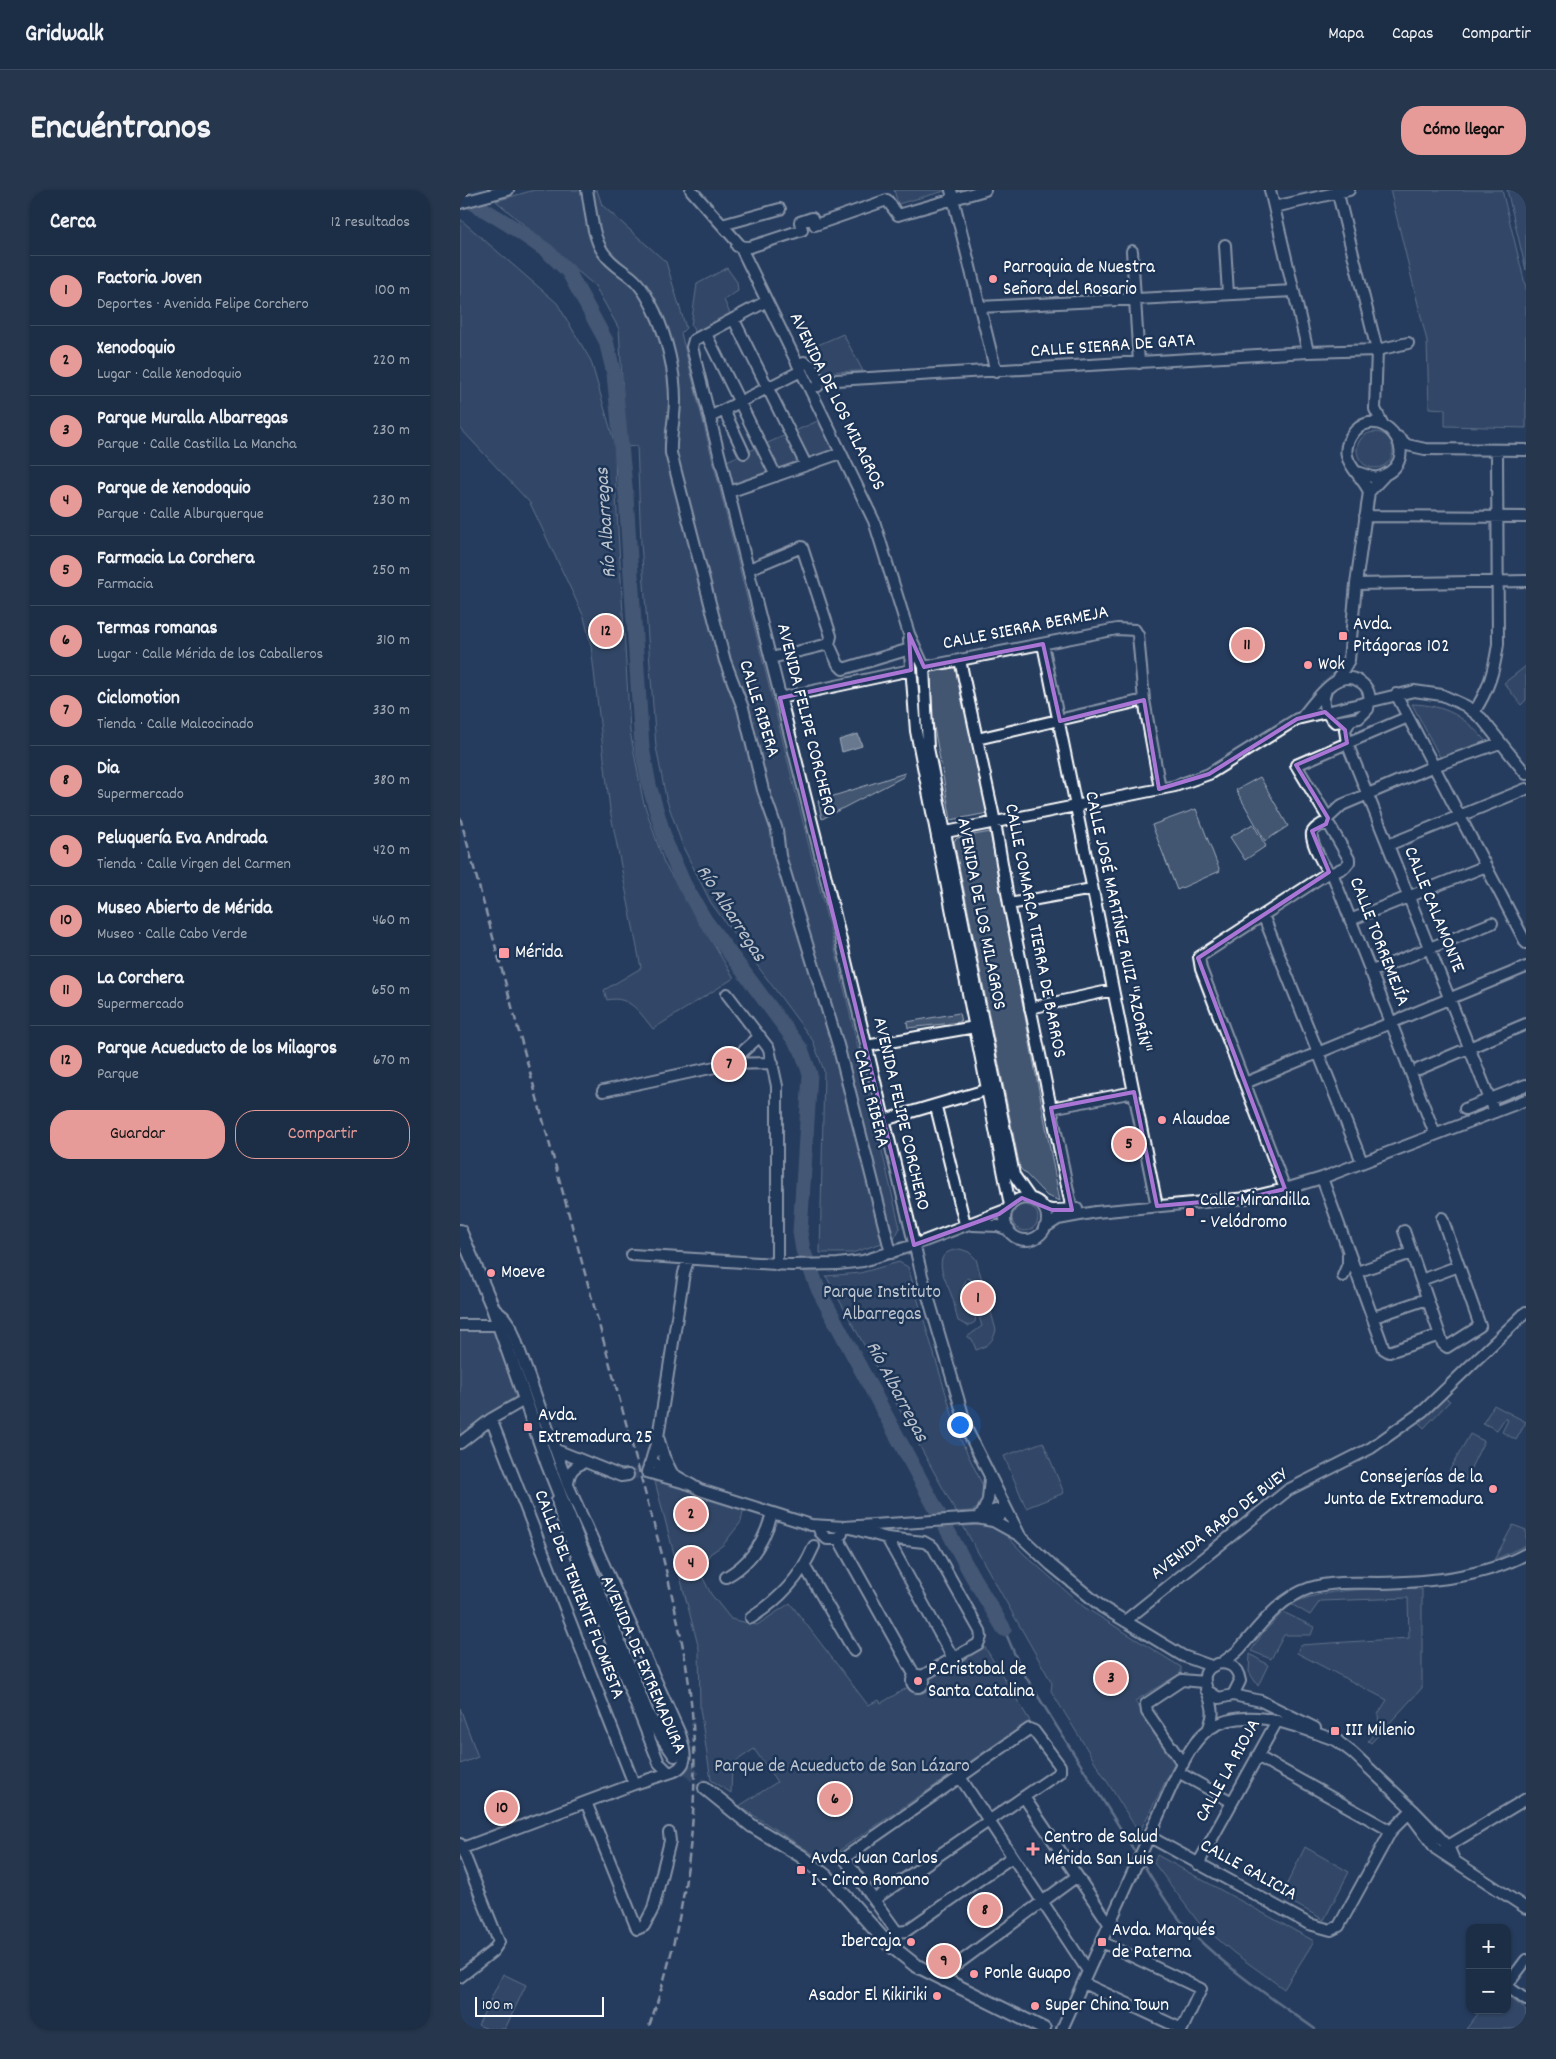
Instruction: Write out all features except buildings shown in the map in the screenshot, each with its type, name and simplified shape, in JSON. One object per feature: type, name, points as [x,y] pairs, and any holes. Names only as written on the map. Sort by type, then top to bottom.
[{"type":"main road","name":"AVENIDA DE EXTREMADURA","points":[[460,1231],[463,1246],[493,1308],[548,1465],[648,1716],[675,1754]]},
{"type":"main road","points":[[705,1788],[752,1826],[801,1856],[832,1881],[885,1941],[915,1965],[1044,2029]]},
{"type":"street","points":[[460,203],[508,190]]},
{"type":"street","name":"CALLE RIBERA","points":[[588,190],[596,238],[602,252],[643,290],[656,314],[670,357],[675,401],[670,437],[671,453],[725,661],[743,708],[763,790],[777,830],[780,856],[838,1045],[891,1253]]},
{"type":"street","name":"AVENIDA DE LOS MILAGROS","points":[[691,190],[700,195],[737,246],[800,368],[874,522],[909,634],[924,667],[928,748],[1014,1175],[1030,1198]]},
{"type":"street","points":[[737,246],[750,247],[802,230],[800,222],[812,218],[815,225],[887,200],[898,215],[952,194],[985,190]]},
{"type":"street","points":[[1270,190],[1308,352]]},
{"type":"street","points":[[1274,207],[1349,190]]},
{"type":"street","points":[[1338,191],[1377,350],[1375,409],[1383,425],[1407,445],[1424,449],[1526,450]]},
{"type":"street","points":[[952,194],[996,372]]},
{"type":"street","points":[[722,225],[780,210]]},
{"type":"street","points":[[1225,245],[1228,294]]},
{"type":"street","points":[[1132,251],[1139,363]]},
{"type":"street","points":[[980,307],[1293,291]]},
{"type":"street","points":[[767,301],[706,334],[776,476]]},
{"type":"street","points":[[734,320],[806,465]]},
{"type":"street","name":"AVENIDA FELIPE CORCHERO","points":[[706,334],[694,340],[692,346],[771,658],[914,1246],[968,1432],[1020,1536],[1086,1595],[1125,1621],[1183,1656],[1217,1665]]},
{"type":"street","name":"CALLE SIERRA DE GATA","points":[[819,381],[1308,352],[1377,350],[1408,343]]},
{"type":"street","points":[[710,417],[767,388],[800,368],[804,362],[810,365],[819,381],[812,393]]},
{"type":"street","points":[[1370,492],[1347,455],[1347,446],[1350,437],[1364,425],[1375,409]]},
{"type":"street","points":[[724,410],[744,453]]},
{"type":"street","points":[[1364,425],[1383,425]]},
{"type":"street","points":[[1302,718],[1338,679],[1349,660],[1356,584],[1370,492],[1384,476],[1393,470],[1398,462],[1401,448],[1396,435]]},
{"type":"street","points":[[1398,462],[1424,449]]},
{"type":"street","points":[[1474,712],[1484,699],[1495,668],[1498,644],[1499,517],[1497,450]]},
{"type":"street","points":[[729,492],[841,453]]},
{"type":"street","points":[[1357,472],[1375,478],[1384,476]]},
{"type":"street","points":[[1365,516],[1526,517]]},
{"type":"street","points":[[749,569],[802,547],[831,636],[828,644],[838,664],[843,669],[910,649]]},
{"type":"street","points":[[1356,584],[1526,582]]},
{"type":"street","name":"CALLE SIERRA BERMEJA","points":[[924,667],[1117,629],[1135,630],[1138,635],[1144,700]]},
{"type":"street","name":"AVENIDA DE LOS MILAGROS","points":[[909,634],[916,731],[1009,1207]]},
{"type":"street","points":[[771,658],[828,644]]},
{"type":"street","name":"CALLE JOSÉ MARTÍNEZ RUIZ \"AZORÍN\"","points":[[1043,644],[1157,1206]]},
{"type":"street","name":"CALLE COMARCA TIERRA DE BARROS","points":[[960,660],[995,822],[1009,904],[1072,1210]]},
{"type":"street","points":[[1349,660],[1359,681]]},
{"type":"street","points":[[780,698],[911,670]]},
{"type":"street","points":[[1326,690],[1323,698],[1325,712],[1335,722],[1348,726],[1364,713],[1370,700],[1365,686],[1359,681],[1348,678],[1338,679]]},
{"type":"street","points":[[946,832],[1160,789],[1209,774],[1302,718],[1370,700],[1414,691],[1442,695],[1474,712],[1526,774]]},
{"type":"street","points":[[1396,694],[1526,943]]},
{"type":"street","points":[[977,739],[1144,700],[1160,789]]},
{"type":"street","points":[[1408,717],[1296,765],[1327,821],[1330,826],[1349,862],[1345,868],[1331,873],[1312,840],[1312,834],[1314,829],[1327,821],[1342,806],[1434,766],[1500,743]]},
{"type":"street","name":"CALLE CALAMONTE","points":[[1348,726],[1347,743],[1495,1112]]},
{"type":"street","points":[[1388,845],[1526,789]]},
{"type":"street","points":[[1350,920],[1486,866]]},
{"type":"street","name":"CALLE TORREMEJÍA","points":[[1285,1189],[1201,969],[1199,957],[1331,873],[1435,1134]]},
{"type":"street","points":[[1009,904],[1092,889]]},
{"type":"street","points":[[1263,915],[1362,1162]]},
{"type":"street","points":[[1370,972],[1492,923]]},
{"type":"street","points":[[1391,1023],[1526,967]]},
{"type":"street","points":[[1030,1008],[1113,990]]},
{"type":"street","points":[[727,994],[769,1049],[773,1062],[777,1086],[777,1264]]},
{"type":"street","name":"CALLE TORREMEJÍA","points":[[1245,1083],[1391,1023]]},
{"type":"street","points":[[1419,1069],[1526,1024]]},
{"type":"street","points":[[866,1046],[974,1027]]},
{"type":"street","points":[[728,1064],[760,1036]]},
{"type":"street","points":[[603,1091],[728,1064],[773,1062]]},
{"type":"street","points":[[1466,1109],[1526,1085]]},
{"type":"street","points":[[884,1120],[936,1107],[986,1090]]},
{"type":"street","points":[[1051,1108],[1134,1092]]},
{"type":"street","points":[[1044,1228],[1058,1219],[1096,1212],[1247,1198],[1285,1189],[1322,1178],[1526,1100]]},
{"type":"street","points":[[936,1107],[965,1224]]},
{"type":"street","points":[[1322,1178],[1374,1317],[1384,1349],[1388,1352],[1440,1335]]},
{"type":"street","points":[[632,1255],[791,1266],[838,1264],[864,1261],[914,1246],[965,1224],[999,1214],[1016,1201],[1030,1198],[1036,1200],[1044,1208],[1052,1210],[1096,1212]]},
{"type":"street","points":[[1009,1207],[1006,1216],[1009,1230]]},
{"type":"street","points":[[965,1224],[998,1226],[1009,1230],[1020,1238],[1027,1239],[1040,1234],[1044,1228],[1047,1222],[1044,1208]]},
{"type":"street","points":[[1404,1231],[1443,1344],[1447,1347],[1480,1326],[1442,1218]]},
{"type":"street","points":[[1343,1276],[1348,1264],[1348,1248]]},
{"type":"street","points":[[1357,1272],[1411,1253]]},
{"type":"street","points":[[688,1260],[684,1273],[658,1437],[647,1472],[818,1526],[846,1527],[932,1521],[980,1516],[1007,1510]]},
{"type":"street","points":[[1420,1280],[1459,1266]]},
{"type":"street","points":[[1374,1317],[1427,1299]]},
{"type":"street","name":"AVENIDA DE EXTREMADURA","points":[[493,1308],[504,1316],[511,1328],[568,1485],[680,1734],[684,1746],[684,1762],[681,1768],[669,1773],[659,1763],[561,1516],[548,1465]]},
{"type":"street","name":"AVENIDA RABO DE BUEY","points":[[1125,1621],[1288,1490],[1371,1448],[1423,1411],[1526,1312]]},
{"type":"street","points":[[460,1325],[499,1325]]},
{"type":"street","points":[[461,1442],[491,1419],[524,1400]]},
{"type":"street","name":"CALLE DEL TENIENTE FLOMESTA","points":[[491,1419],[634,1784]]},
{"type":"street","points":[[658,1437],[664,1458],[674,1476]]},
{"type":"street","points":[[556,1450],[621,1476],[628,1475]]},
{"type":"street","points":[[651,1461],[688,1484]]},
{"type":"street","points":[[568,1485],[569,1473],[575,1466],[585,1462]]},
{"type":"street","points":[[980,1516],[988,1500],[990,1476]]},
{"type":"street","points":[[993,1521],[1007,1510]]},
{"type":"street","points":[[726,1578],[744,1565],[760,1546],[767,1533],[772,1513]]},
{"type":"street","points":[[980,1516],[1020,1536]]},
{"type":"street","points":[[818,1526],[823,1537],[831,1540],[838,1538],[846,1527]]},
{"type":"street","points":[[751,1618],[782,1595],[805,1567],[814,1546],[818,1526]]},
{"type":"street","points":[[838,1538],[918,1676],[978,1644],[981,1637],[933,1547],[924,1542],[887,1538],[846,1527]]},
{"type":"street","points":[[814,1546],[823,1537]]},
{"type":"street","points":[[887,1538],[953,1658]]},
{"type":"street","name":"AVENIDA DE EXTREMADURA","points":[[587,1563],[593,1541]]},
{"type":"street","points":[[1205,1683],[1217,1665],[1241,1648],[1260,1624],[1280,1604],[1310,1588],[1328,1584],[1436,1580],[1487,1570],[1526,1554]]},
{"type":"street","points":[[805,1567],[854,1651]]},
{"type":"street","points":[[1062,2029],[1181,1768],[1194,1744],[1211,1728],[1239,1676],[1241,1648]]},
{"type":"street","name":"AVENIDA FELIPE CORCHERO","points":[[1183,1656],[1205,1683]]},
{"type":"street","points":[[1217,1665],[1233,1667],[1261,1701]]},
{"type":"street","points":[[1232,1802],[1181,1768],[1147,1712],[1146,1704],[1182,1680],[1205,1683],[1214,1697],[1261,1701],[1338,1741],[1450,1854]]},
{"type":"street","points":[[1205,1683],[1212,1706],[1211,1728]]},
{"type":"street","points":[[1211,1728],[1226,1721],[1244,1718],[1277,1721],[1338,1741]]},
{"type":"street","name":"CALLE LA RIOJA","points":[[1198,1864],[1277,1721]]},
{"type":"street","points":[[875,1899],[989,1823],[1060,1772],[1060,1766],[1034,1731],[1029,1729],[844,1858],[897,1932]]},
{"type":"street","points":[[1257,1756],[1391,1831],[1407,1809]]},
{"type":"street","points":[[651,1778],[659,1763]]},
{"type":"street","points":[[460,1977],[493,1951],[499,1942],[461,1847],[669,1773]]},
{"type":"street","points":[[960,1777],[1088,1971]]},
{"type":"street","points":[[1024,1798],[1110,1925]]},
{"type":"street","points":[[1450,1854],[1526,1799]]},
{"type":"street","points":[[586,1802],[637,1929],[644,1926],[653,1909],[670,1841],[669,1833]]},
{"type":"street","points":[[1407,1809],[1421,1830],[1429,1834],[1440,1846],[1526,1908]]},
{"type":"street","name":"CALLE GALICIA","points":[[1149,1838],[1309,1924],[1331,1930],[1339,1926],[1391,1831]]},
{"type":"street","points":[[885,1941],[897,1932],[906,1931],[1012,1857]]},
{"type":"street","points":[[944,1981],[952,1968],[1076,1877]]},
{"type":"street","points":[[1083,1983],[1182,2029],[1201,1989],[1102,1942]]},
{"type":"street","points":[[1511,1980],[1526,1960]]},
{"type":"street","points":[[1511,1988],[1526,2000]]},
{"type":"highlighted area","points":[[909,634],[924,667],[1043,644],[1060,721],[1144,700],[1159,789],[1209,774],[1297,719],[1325,712],[1345,730],[1347,743],[1296,765],[1328,818],[1326,824],[1312,831],[1329,872],[1198,958],[1285,1189],[1247,1198],[1157,1206],[1134,1092],[1051,1108],[1072,1210],[1052,1210],[1022,1198],[999,1214],[914,1245],[780,698],[911,670]]},
{"type":"green space","points":[[534,190],[597,190],[602,205],[666,262],[686,328],[681,333],[838,962],[900,1228],[894,1239],[852,1253],[820,1253],[824,1071],[813,1041],[711,903],[683,847],[666,798],[656,747],[641,543],[637,446],[626,447],[619,329],[595,286],[496,201]]},
{"type":"green space","points":[[894,190],[944,190],[945,191],[898,204]]},
{"type":"green space","points":[[1390,190],[1502,190],[1526,288],[1526,428],[1445,426],[1445,409],[1429,408],[1427,341]]},
{"type":"green space","points":[[1507,190],[1526,190],[1526,270]]},
{"type":"green space","points":[[460,219],[557,303],[591,361],[615,445],[616,496],[630,731],[643,800],[664,863],[734,978],[653,1029],[639,1011],[628,1003],[615,999],[607,1000],[604,990],[641,968],[610,810],[591,646],[584,617],[530,503],[460,428]]},
{"type":"green space","points":[[727,268],[737,282],[738,291],[724,300],[731,316],[697,336],[691,325],[697,284]]},
{"type":"green space","points":[[843,334],[863,371],[822,372],[811,348]]},
{"type":"green space","points":[[820,420],[837,457],[729,492],[722,463]]},
{"type":"green space","points":[[1375,432],[1388,437],[1393,450],[1388,463],[1375,468],[1362,463],[1357,450],[1362,437]]},
{"type":"green space","points":[[1526,666],[1526,700],[1521,705],[1504,683]]},
{"type":"green space","points":[[959,667],[988,813],[951,820],[932,716],[931,672]]},
{"type":"green space","points":[[1412,704],[1435,707],[1454,714],[1471,726],[1487,743],[1442,761]]},
{"type":"green space","points":[[905,773],[903,777],[822,819],[818,801]]},
{"type":"green space","points":[[1260,777],[1288,826],[1265,841],[1236,790]]},
{"type":"green space","points":[[1196,809],[1220,871],[1177,890],[1152,825]]},
{"type":"green space","points":[[1253,824],[1266,846],[1245,860],[1230,837]]},
{"type":"green space","points":[[990,832],[1060,1201],[1047,1196],[1020,1168],[954,841],[957,838]]},
{"type":"green space","points":[[959,1013],[961,1022],[908,1028],[907,1022]]},
{"type":"green space","points":[[1025,1205],[1034,1209],[1038,1218],[1034,1227],[1025,1231],[1016,1227],[1012,1218],[1016,1209]]},
{"type":"green space","points":[[960,1249],[969,1252],[976,1259],[996,1330],[989,1343],[976,1350],[972,1339],[967,1337],[982,1326],[977,1311],[968,1296],[972,1280],[967,1278],[962,1289],[976,1316],[975,1322],[968,1326],[958,1321],[941,1266],[945,1255],[950,1251]]},
{"type":"green space","name":"Parque Instituto Albarregas","points":[[899,1262],[908,1267],[958,1434],[987,1494],[985,1504],[972,1511],[956,1512],[826,1276],[860,1273]]},
{"type":"green space","points":[[460,1330],[497,1330],[519,1397],[460,1437]]},
{"type":"green space","points":[[1445,1398],[1450,1401],[1424,1428],[1418,1422]]},
{"type":"green space","points":[[1494,1405],[1526,1422],[1516,1440],[1502,1432],[1508,1420],[1505,1418],[1497,1430],[1483,1423]]},
{"type":"green space","points":[[1470,1434],[1484,1441],[1464,1482],[1448,1473]]},
{"type":"green space","points":[[1043,1442],[1064,1493],[1026,1508],[1004,1456]]},
{"type":"green space","name":"Parque de Acueducto de San Lázaro","points":[[654,1478],[744,1507],[741,1522],[723,1545],[710,1554],[700,1572],[711,1594],[731,1619],[757,1625],[790,1603],[868,1705],[879,1700],[881,1703],[910,1686],[915,1691],[923,1690],[928,1684],[926,1677],[983,1644],[1030,1721],[824,1861],[739,1806],[777,1782],[754,1749],[732,1764],[731,1793],[711,1780],[700,1709],[699,1649]]},
{"type":"green space","points":[[980,1525],[994,1528],[1006,1535],[1024,1554],[1084,1607],[1181,1667],[1181,1673],[1135,1701],[1174,1760],[1174,1765],[1139,1833],[1051,1691],[1052,1683],[963,1526]]},
{"type":"green space","points":[[1513,1525],[1526,1530],[1526,1545],[1494,1560]]},
{"type":"green space","points":[[1407,1588],[1422,1589],[1422,1688],[1371,1743],[1368,1741],[1379,1728],[1378,1714],[1387,1700],[1297,1653],[1300,1645],[1409,1638],[1408,1598],[1320,1601],[1310,1615],[1291,1604],[1334,1592]]},
{"type":"green space","points":[[1283,1612],[1314,1627],[1311,1635],[1284,1635],[1271,1659],[1251,1651],[1262,1634]]},
{"type":"green space","points":[[1250,1654],[1268,1665],[1258,1686],[1249,1672]]},
{"type":"green space","points":[[460,1708],[478,1757],[460,1764]]},
{"type":"green space","points":[[1305,1847],[1349,1872],[1324,1920],[1281,1896]]},
{"type":"green space","points":[[1157,1855],[1314,1941],[1284,1989],[1234,1953],[1199,1923],[1154,1863]]},
{"type":"green space","points":[[503,1974],[526,1985],[505,2029],[488,2029],[478,2025]]},
{"type":"green space","points":[[1511,1998],[1526,2010],[1526,2029],[1466,2029],[1478,2014],[1511,2014]]},
{"type":"shaded area","points":[[858,734],[862,746],[842,752],[839,740]]},
{"type":"waterway","name":"Río Albarregas","points":[[460,195],[508,224],[547,251],[568,271],[606,341],[614,374],[626,496],[642,748],[649,785],[666,843],[684,884],[705,920],[801,1049],[810,1074],[800,1232],[803,1250],[819,1291],[971,1574],[1004,1629]]},
{"type":"waterway","points":[[1004,1629],[1021,1669],[1137,1855]]},
{"type":"waterway","points":[[1142,1862],[1172,1909],[1193,1934],[1236,1972],[1315,2029]]},
{"type":"tunnel","points":[[628,1475],[647,1472]]},
{"type":"tunnel","points":[[675,1755],[705,1788]]},
{"type":"railway","points":[[460,817],[663,1558],[687,1668],[693,1727],[694,1771],[689,1859],[673,1946],[662,1988],[648,2029]]},
{"type":"place","name":"Parroquia de Nuestra Señora del Rosario","points":[[993,279]]},
{"type":"place","name":"Parque Acueducto de los Milagros","points":[[606,631]]},
{"type":"place","name":"Avda. Pitágoras 102","points":[[1343,636]]},
{"type":"place","name":"La Corchera","points":[[1247,645]]},
{"type":"place","name":"Wok","points":[[1308,665]]},
{"type":"place","name":"Mérida","points":[[504,953]]},
{"type":"place","name":"Ciclomotion","points":[[729,1064]]},
{"type":"place","name":"Alaudae","points":[[1162,1120]]},
{"type":"place","name":"Farmacia La Corchera","points":[[1129,1144]]},
{"type":"place","name":"Calle Mirandilla - Velódromo","points":[[1190,1212]]},
{"type":"place","name":"Moeve","points":[[491,1273]]},
{"type":"place","name":"Factoria Joven","points":[[978,1298]]},
{"type":"place","name":"Avda. Extremadura 25","points":[[528,1427]]},
{"type":"place","name":"Consejerías de la Junta de Extremadura","points":[[1493,1489]]},
{"type":"place","name":"Xenodoquio","points":[[691,1514]]},
{"type":"place","name":"Parque de Xenodoquio","points":[[691,1563]]},
{"type":"place","name":"Parque Muralla Albarregas","points":[[1111,1678]]},
{"type":"place","name":"P.Cristobal de Santa Catalina","points":[[918,1681]]},
{"type":"place","name":"III Milenio","points":[[1335,1731]]},
{"type":"place","name":"Termas romanas","points":[[835,1799]]},
{"type":"place","name":"Museo Abierto de Mérida","points":[[502,1808]]},
{"type":"place","name":"Centro de Salud Mérida San Luis","points":[[1033,1849]]},
{"type":"place","name":"Avda. Juan Carlos I - Circo Romano","points":[[801,1870]]},
{"type":"place","name":"Dia","points":[[985,1910]]},
{"type":"place","name":"Ibercaja","points":[[911,1942]]},
{"type":"place","name":"Avda. Marqués de Paterna","points":[[1102,1942]]},
{"type":"place","name":"Peluquería Eva Andrada","points":[[944,1961]]},
{"type":"place","name":"Ponle Guapo","points":[[974,1974]]},
{"type":"place","name":"Asador El Kikiriki","points":[[937,1996]]},
{"type":"place","name":"Super China Town","points":[[1035,2006]]}]
